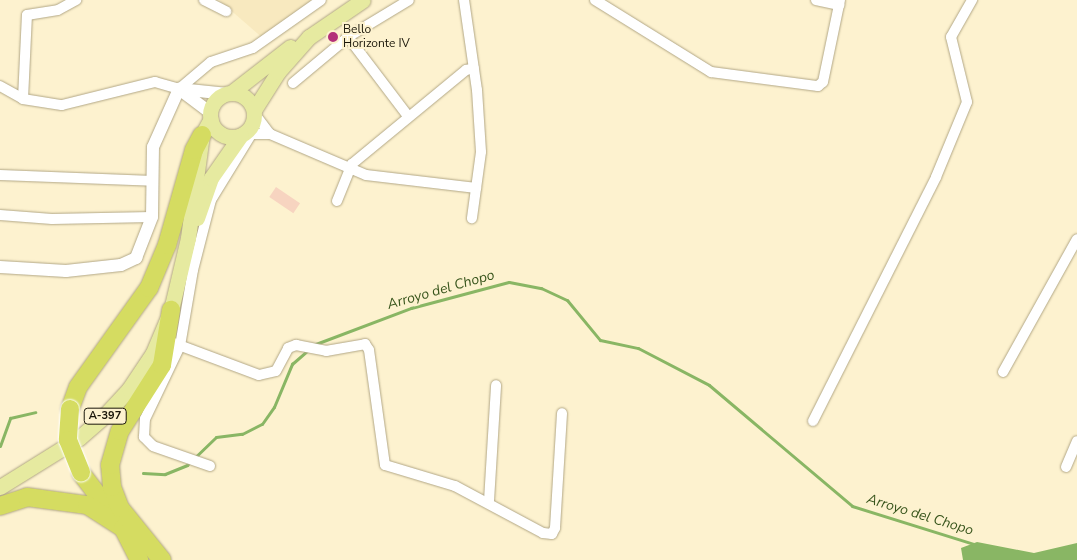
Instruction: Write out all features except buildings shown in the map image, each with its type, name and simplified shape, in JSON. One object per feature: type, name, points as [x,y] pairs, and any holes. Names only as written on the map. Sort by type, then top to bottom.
[{"type":"highway","points":[[148,560],[81,473],[68,440],[70,409],[78,387],[149,288],[167,245],[194,150],[202,135]]},
{"type":"highway","points":[[162,560],[120,508],[112,487],[110,465],[120,431],[156,378],[174,343],[171,310]]},
{"type":"highway","points":[[0,506],[27,497],[74,501],[123,528],[138,560]]},
{"type":"main road","name":"A-397","points":[[0,487],[79,438],[104,417],[141,372],[171,310],[188,238],[202,135],[217,99],[229,93],[289,48],[310,37],[363,0]]},
{"type":"main road","name":"A-397","points":[[188,238],[211,178],[252,125],[254,112],[278,72],[310,37]]},
{"type":"main road","points":[[229,93],[245,97],[254,112]]},
{"type":"main road","points":[[210,115],[221,134],[246,134]]},
{"type":"street","points":[[23,99],[27,15],[58,10],[76,0]]},
{"type":"street","points":[[204,0],[226,11]]},
{"type":"street","points":[[0,266],[31,272],[121,265],[136,258],[152,217],[158,130],[179,88],[212,62],[253,48],[321,0]]},
{"type":"street","points":[[293,83],[348,37],[408,0]]},
{"type":"street","points":[[464,0],[474,68],[481,152],[472,218]]},
{"type":"street","points":[[595,0],[711,72],[758,76],[811,86],[823,82],[840,2],[816,0]]},
{"type":"street","points":[[813,421],[936,177],[967,102],[951,36],[972,0]]},
{"type":"street","points":[[348,37],[408,116]]},
{"type":"street","points":[[337,201],[350,169],[408,116],[466,70],[474,68]]},
{"type":"street","points":[[0,86],[23,99],[62,105],[155,82],[179,88],[229,93]]},
{"type":"street","points":[[179,88],[210,115]]},
{"type":"street","points":[[254,112],[270,134]]},
{"type":"street","points":[[210,466],[192,458],[153,446],[144,437],[145,419],[174,343],[211,200],[246,134],[270,134],[366,175],[476,188]]},
{"type":"street","points":[[0,175],[153,181]]},
{"type":"street","points":[[0,215],[52,219],[152,217]]},
{"type":"street","points":[[1003,372],[1077,238]]},
{"type":"street","points":[[174,343],[259,375],[276,370],[288,348],[304,346],[317,350],[365,344],[369,350],[381,458],[388,468],[416,472],[455,486],[478,500],[489,501],[514,519],[552,534],[562,413]]},
{"type":"street","points":[[489,501],[496,386]]},
{"type":"street","points":[[1066,467],[1077,441]]},
{"type":"shaded area","points":[[219,0],[321,0],[265,40]]},
{"type":"shaded area","points":[[276,187],[300,203],[293,213],[269,197]]},
{"type":"shaded area","points":[[977,542],[1034,553],[1077,543],[1077,560],[963,560],[961,548]]},
{"type":"waterway","name":"Arroyo del Chopo","points":[[313,345],[411,308],[509,282],[541,288],[567,300],[600,340],[638,348],[709,385],[852,506],[974,544]]},
{"type":"waterway","name":"Arroyo del Chopo","points":[[143,473],[165,474],[187,465],[216,437],[242,434],[262,424],[274,407],[292,364],[307,351]]},
{"type":"waterway","name":"Arroyo del Chopo","points":[[0,446],[10,418],[35,412]]},
{"type":"place","name":"Bello Horizonte IV","points":[[333,37]]}]
